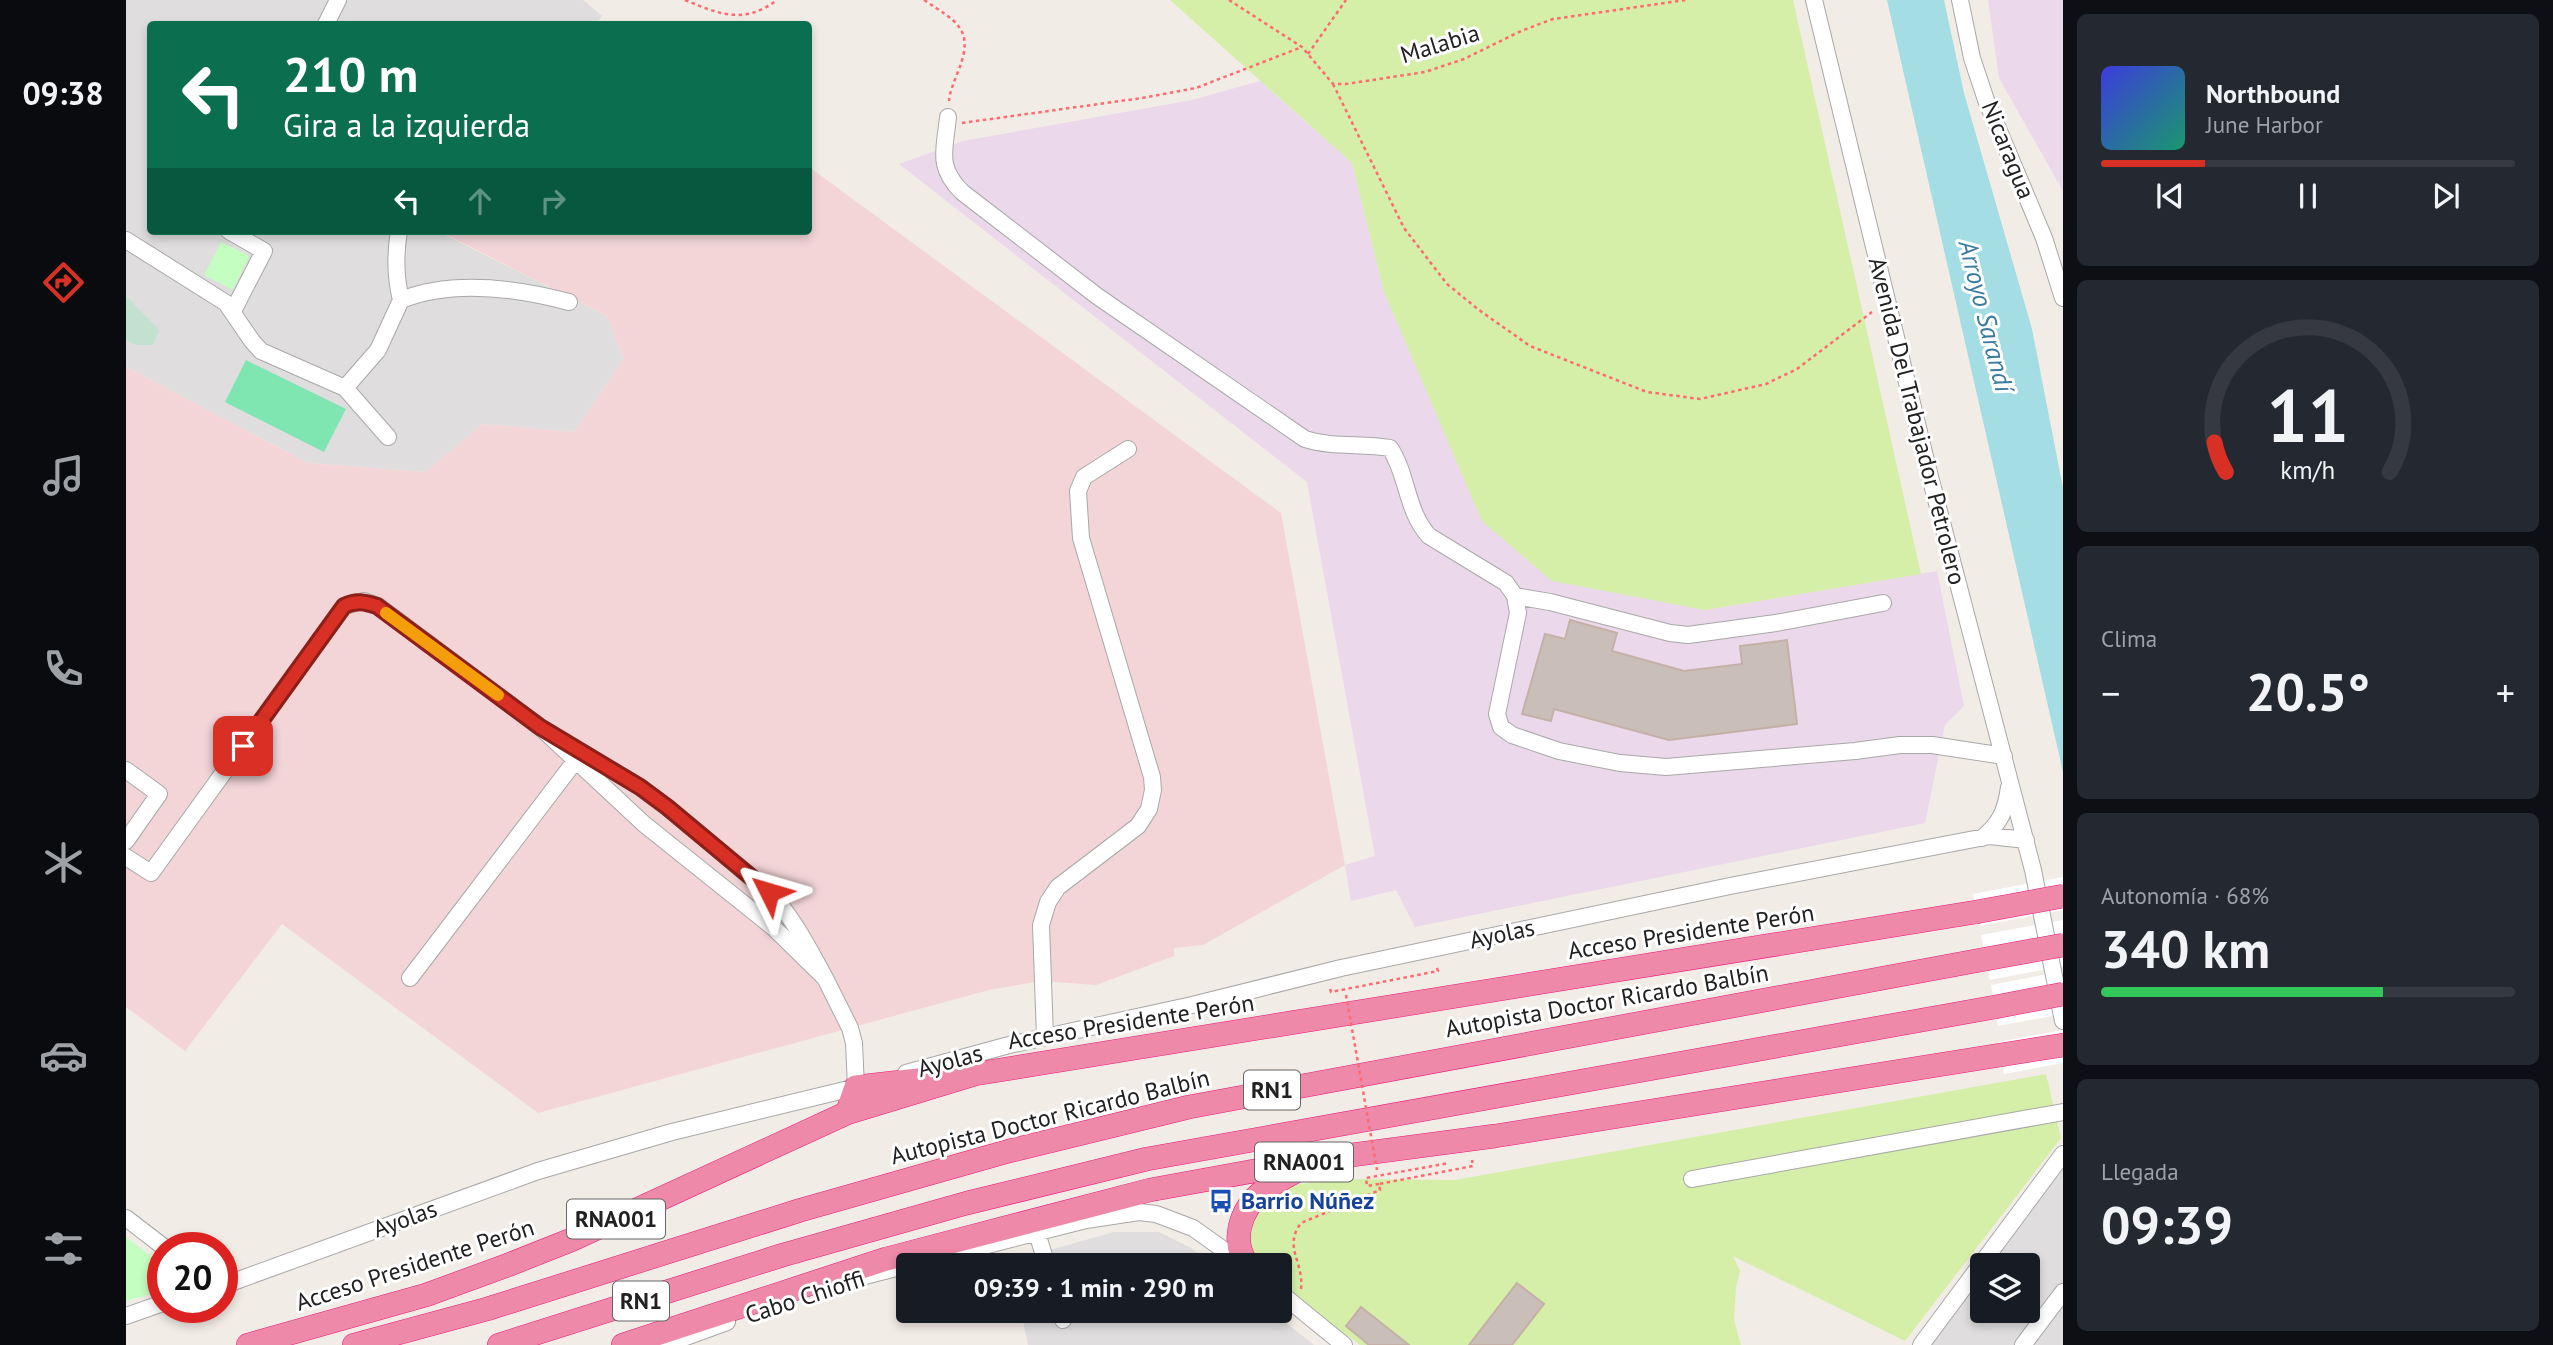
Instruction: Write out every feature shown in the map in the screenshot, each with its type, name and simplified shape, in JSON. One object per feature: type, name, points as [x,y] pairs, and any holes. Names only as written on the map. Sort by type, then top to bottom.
[{"type":"highway","name":"Acceso Presidente Perón","points":[[248,1345],[414,1298],[508,1265],[571,1240],[847,1113],[975,1074],[2063,896]]},
{"type":"highway","name":"Autopista Doctor Ricardo Balbín","points":[[354,1345],[487,1309],[801,1210],[1009,1151],[1189,1107],[2063,944]]},
{"type":"highway","name":"RN1","points":[[499,1345],[796,1252],[967,1203],[1147,1159],[2063,994]]},
{"type":"highway","name":"RNA001","points":[[624,1345],[886,1259],[1150,1190],[1314,1160],[1495,1136],[2063,1045]]},
{"type":"highway","points":[[847,1113],[856,1087],[975,1074]]},
{"type":"highway","points":[[1239,1253],[1238,1231],[1251,1203],[1262,1192],[1314,1160]]},
{"type":"street","points":[[328,21],[338,0]]},
{"type":"street","name":"Avenida Del Trabajador Petrolero","points":[[1814,0],[1927,469],[2026,840],[2063,1021]]},
{"type":"street","name":"Nicaragua","points":[[1960,0],[1972,58],[1986,100],[2044,239],[2063,298]]},
{"type":"street","points":[[948,117],[944,165],[949,178],[962,192],[1097,296],[1305,439],[1324,445],[1371,444],[1390,448],[1397,458],[1419,525],[1429,536],[1506,583],[1516,596],[1518,613],[1497,714],[1501,727],[1512,735],[1559,751],[1620,763],[1666,766],[1900,745],[1932,745],[2004,756]]},
{"type":"street","points":[[233,310],[264,250],[236,235]]},
{"type":"street","points":[[345,388],[378,349],[401,300],[396,280],[398,235]]},
{"type":"street","points":[[126,240],[226,303],[251,341],[261,351],[345,388],[388,438]]},
{"type":"street","points":[[401,300],[438,289],[531,292],[569,302]]},
{"type":"street","points":[[1045,1037],[1041,925],[1048,902],[1058,887],[1138,826],[1149,809],[1153,790],[1152,777],[1080,528],[1078,491],[1084,477],[1128,449]]},
{"type":"street","points":[[1516,596],[1550,602],[1670,634],[1688,635],[1776,624],[1883,603]]},
{"type":"street","points":[[126,857],[151,873],[344,606],[364,601],[377,606],[579,756],[644,824],[774,928],[825,978]]},
{"type":"street","points":[[410,978],[579,756]]},
{"type":"street","points":[[579,756],[640,787],[783,906],[802,935],[850,1028],[854,1043],[856,1087]]},
{"type":"street","points":[[126,770],[159,794],[126,841]]},
{"type":"street","points":[[1982,838],[1994,829],[2002,817],[2010,780]]},
{"type":"street","name":"Ayolas","points":[[238,1280],[538,1171],[672,1132],[856,1087],[962,1057],[1353,966],[1730,886],[1982,838],[2026,840]]},
{"type":"street","points":[[1692,1179],[2063,1112]]},
{"type":"street","points":[[1921,1345],[2063,1154]]},
{"type":"street","name":"Cabo Chioffi","points":[[957,1253],[1086,1220],[1128,1213],[1156,1214],[1176,1220],[1194,1228],[1229,1253]]},
{"type":"street","points":[[126,1218],[147,1234]]},
{"type":"street","points":[[1037,1233],[1043,1253]]},
{"type":"street","name":"Cabo Chioffi","points":[[664,1345],[831,1286],[896,1268]]},
{"type":"street","points":[[2023,1345],[2063,1292]]},
{"type":"street","points":[[1293,1303],[1344,1345]]},
{"type":"street","points":[[126,1316],[147,1309]]},
{"type":"path","points":[[685,0],[725,16],[743,16],[768,7],[777,0]]},
{"type":"path","points":[[924,0],[956,22],[962,33],[966,50],[949,96],[948,117],[961,123],[1196,88],[1302,47]]},
{"type":"path","points":[[1229,0],[1302,47],[1333,83],[1404,228],[1447,284],[1530,346],[1647,393],[1700,399],[1766,384],[1797,369],[1870,313],[1888,305]]},
{"type":"path","points":[[1308,54],[1346,0]]},
{"type":"path","name":"Malabia","points":[[1333,83],[1425,72],[1464,59],[1521,31],[1553,19],[1686,0]]},
{"type":"path","points":[[1378,1176],[1345,990],[1438,971],[1436,965]]},
{"type":"path","points":[[1458,1161],[1366,1178],[1367,1185],[1473,1166],[1472,1159]]},
{"type":"path","points":[[1293,1303],[1300,1294],[1302,1285],[1302,1273],[1293,1244],[1294,1234],[1301,1223],[1380,1190],[1379,1184]]},
{"type":"shaded area","points":[[126,0],[583,0],[602,16],[598,21],[147,21],[147,235],[445,235],[607,316],[624,359],[574,432],[482,424],[426,472],[308,463],[126,367]]},
{"type":"shaded area","points":[[1988,0],[2063,0],[2063,191],[1999,78]]},
{"type":"shaded area","points":[[1260,81],[1352,163],[1384,292],[1705,610],[1937,571],[1964,706],[1945,725],[1925,823],[1415,927],[1396,890],[1351,901],[1345,865],[1375,856],[1307,482],[899,164],[963,141],[1192,100]]},
{"type":"shaded area","points":[[812,169],[1281,513],[1345,865],[1203,945],[1174,948],[1174,956],[1096,985],[1041,981],[989,990],[538,1113],[282,924],[185,1051],[126,1007],[126,367],[308,463],[426,472],[482,424],[574,432],[624,359],[607,316],[447,235],[812,235]]},
{"type":"shaded area","points":[[2063,1155],[2063,1345],[1920,1345],[1970,1279],[1970,1323],[2040,1323],[2040,1253],[1989,1253]]},
{"type":"shaded area","points":[[1114,1232],[1159,1232],[1197,1253],[1039,1253]]},
{"type":"shaded area","points":[[1023,1323],[1286,1323],[1314,1345],[1028,1345]]},
{"type":"green space","points":[[1170,0],[1793,0],[1921,574],[1705,610],[1552,581],[1482,521],[1384,292],[1352,163]]},
{"type":"green space","points":[[221,242],[249,256],[233,290],[204,275]]},
{"type":"green space","points":[[126,296],[159,330],[153,345],[136,345],[126,340]]},
{"type":"green space","points":[[246,360],[346,409],[324,452],[225,402]]},
{"type":"green space","points":[[2046,1074],[2061,1138],[1905,1341],[1733,1256],[1740,1271],[1734,1320],[1741,1345],[1360,1345],[1292,1294],[1292,1253],[1252,1253],[1249,1245],[1255,1215],[1280,1191],[1299,1184],[1352,1179],[1455,1180]]},
{"type":"green space","points":[[126,1237],[147,1253],[147,1295],[126,1301]]},
{"type":"water","name":"Arroyo Sarandí","points":[[1887,0],[1944,0],[1964,93],[2032,329],[2063,488],[2063,772]]},
{"type":"pier","points":[[2063,877],[2063,910],[1979,926],[1973,894]]},
{"type":"pier","points":[[2063,920],[2063,966],[1990,980],[1981,935]]},
{"type":"pier","points":[[2063,971],[2063,1014],[1998,1026],[1991,985]]},
{"type":"pier","points":[[2063,1030],[2063,1063],[2004,1074],[1998,1042]]},
{"type":"building","points":[[1570,620],[1617,633],[1612,651],[1684,671],[1742,664],[1740,646],[1787,640],[1797,724],[1669,740],[1554,709],[1551,721],[1522,714],[1545,634],[1565,639]]},
{"type":"building","points":[[1517,1283],[1544,1304],[1512,1345],[1469,1345]]},
{"type":"building","points":[[1361,1307],[1409,1345],[1369,1345],[1346,1326]]},
{"type":"slow traffic","points":[[386,613],[498,695]]},
{"type":"place","name":"Barrio Núñez","points":[[1221,1201]]},
{"type":"route","points":[[243,746],[344,606],[364,601],[377,606],[540,727],[640,787],[769,892]]}]
